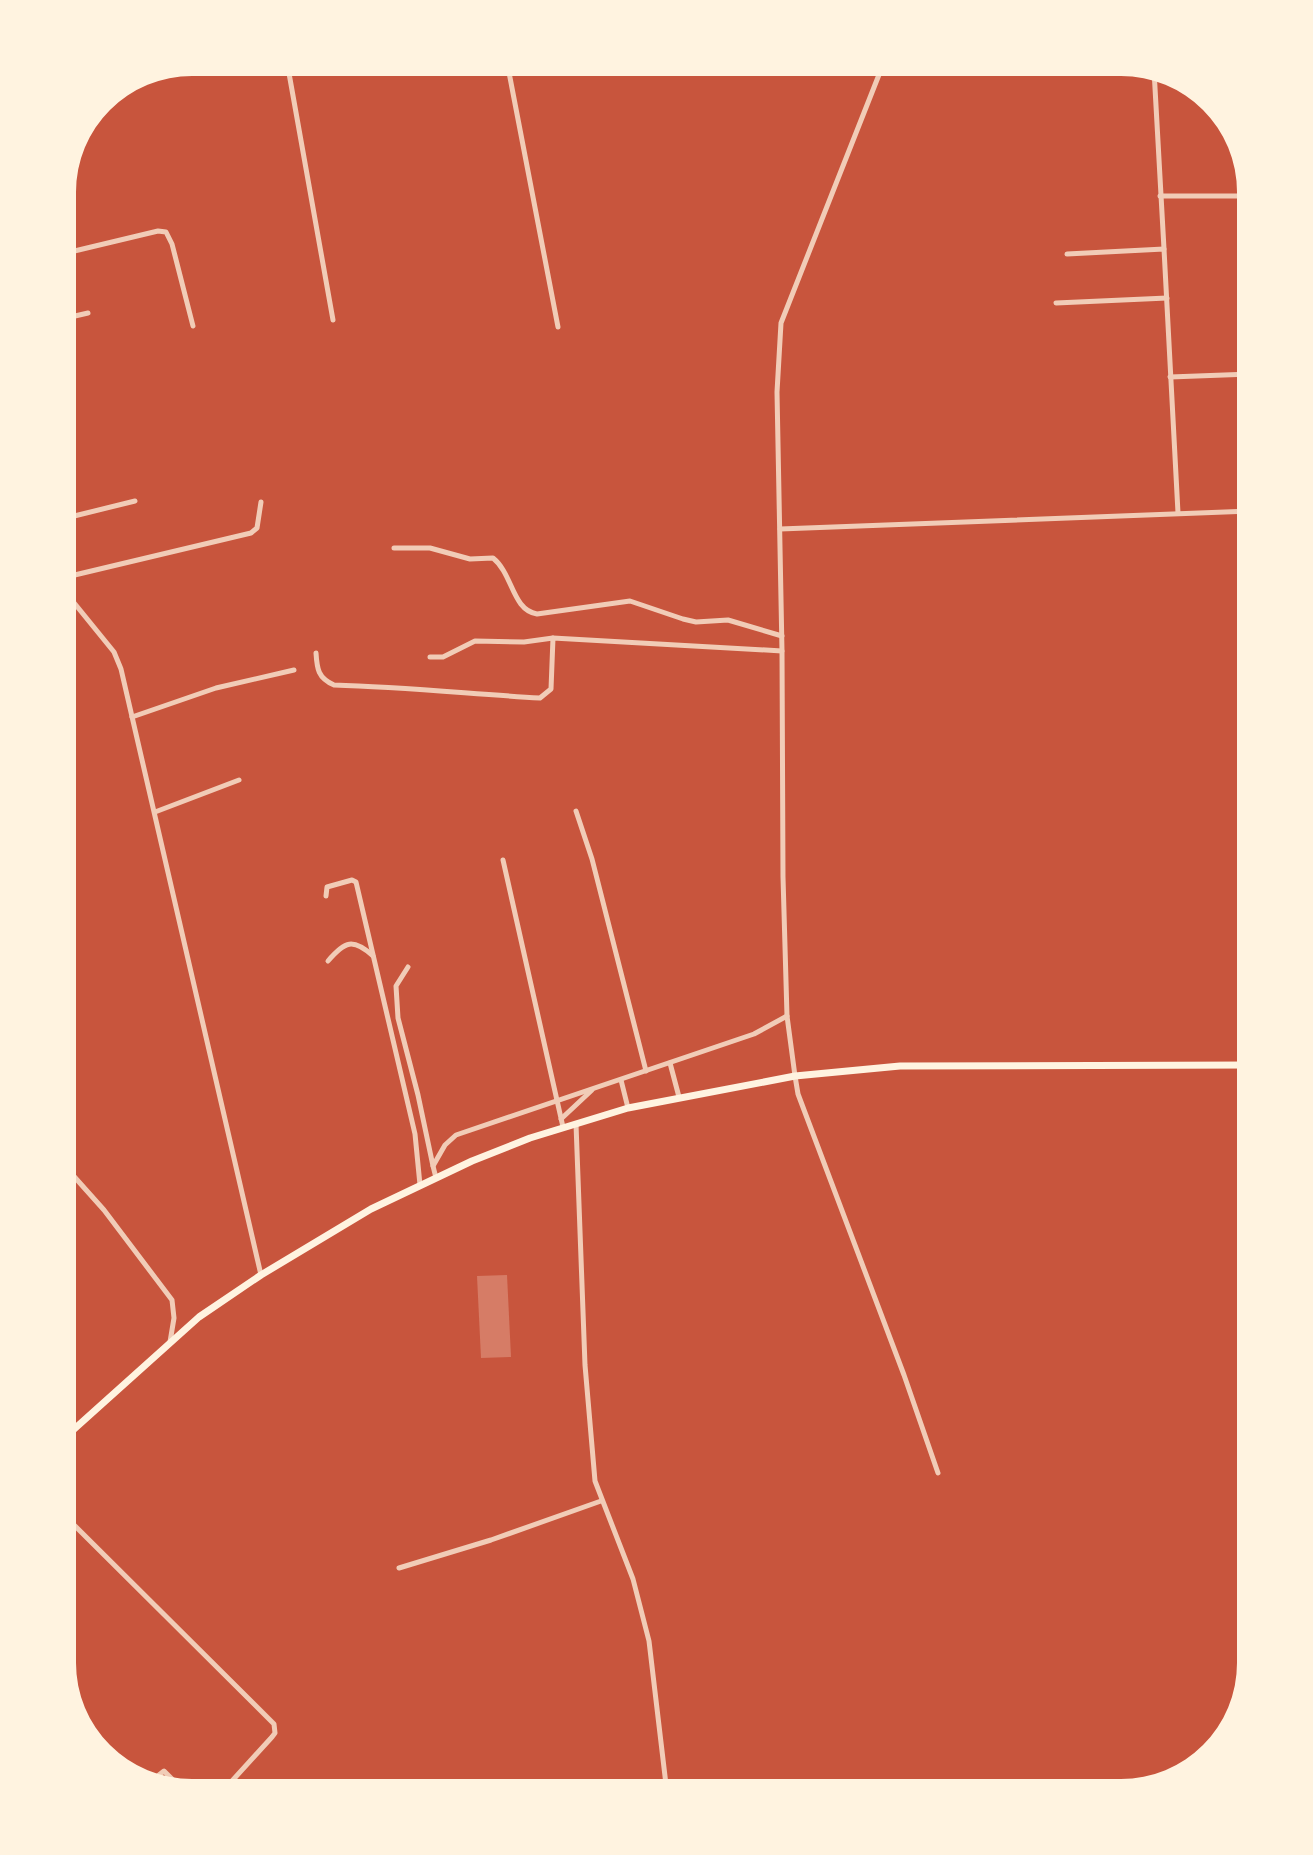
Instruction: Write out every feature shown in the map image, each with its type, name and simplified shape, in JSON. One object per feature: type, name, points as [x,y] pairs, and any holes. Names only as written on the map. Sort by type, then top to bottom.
[{"type":"main road","points":[[76,1427],[199,1317],[261,1275],[371,1209],[530,1138],[628,1108],[795,1076],[900,1066],[1237,1065]]},
{"type":"street","points":[[289,76],[333,320]]},
{"type":"street","points":[[510,76],[558,327]]},
{"type":"street","points":[[878,76],[781,323],[777,392],[787,1016],[798,1094],[938,1473]]},
{"type":"street","points":[[1155,81],[1178,513]]},
{"type":"street","points":[[1160,196],[1237,196]]},
{"type":"street","points":[[76,251],[158,231],[166,232],[172,244],[193,326]]},
{"type":"street","points":[[1067,254],[1164,249]]},
{"type":"street","points":[[1056,303],[1167,298]]},
{"type":"street","points":[[76,316],[88,313]]},
{"type":"street","points":[[1170,377],[1237,375]]},
{"type":"street","points":[[76,516],[135,501]]},
{"type":"street","points":[[76,575],[251,533],[257,528],[261,502]]},
{"type":"street","points":[[780,529],[1237,511]]},
{"type":"street","points":[[394,548],[430,548],[470,559],[493,558],[503,566],[520,602],[529,613],[630,601],[696,622],[728,620],[782,636]]},
{"type":"street","points":[[76,606],[117,658],[261,1275]]},
{"type":"street","points":[[430,657],[443,657],[475,641],[524,642],[553,638],[782,651]]},
{"type":"street","points":[[316,653],[317,671],[325,681],[334,685],[540,698],[551,689],[553,638]]},
{"type":"street","points":[[132,717],[216,688],[294,670]]},
{"type":"street","points":[[155,812],[239,780]]},
{"type":"street","points":[[576,811],[592,859],[646,1071]]},
{"type":"street","points":[[503,860],[563,1128]]},
{"type":"street","points":[[326,896],[327,887],[349,880],[356,882],[415,1134],[420,1185]]},
{"type":"street","points":[[328,961],[337,949],[348,943],[361,945],[374,956]]},
{"type":"street","points":[[408,967],[396,986],[398,1018],[436,1178]]},
{"type":"street","points":[[433,1166],[445,1145],[456,1135],[754,1034],[787,1016]]},
{"type":"street","points":[[670,1063],[679,1097]]},
{"type":"street","points":[[621,1080],[628,1108]]},
{"type":"street","points":[[561,1119],[592,1089]]},
{"type":"street","points":[[576,1124],[589,1435],[595,1481],[633,1579],[649,1641],[665,1779]]},
{"type":"street","points":[[76,1179],[104,1210],[172,1300],[174,1318],[170,1342]]},
{"type":"street","points":[[399,1568],[601,1501]]},
{"type":"street","points":[[76,1527],[274,1724],[275,1733],[234,1779]]},
{"type":"building","points":[[507,1275],[511,1357],[481,1358],[477,1276]]}]
